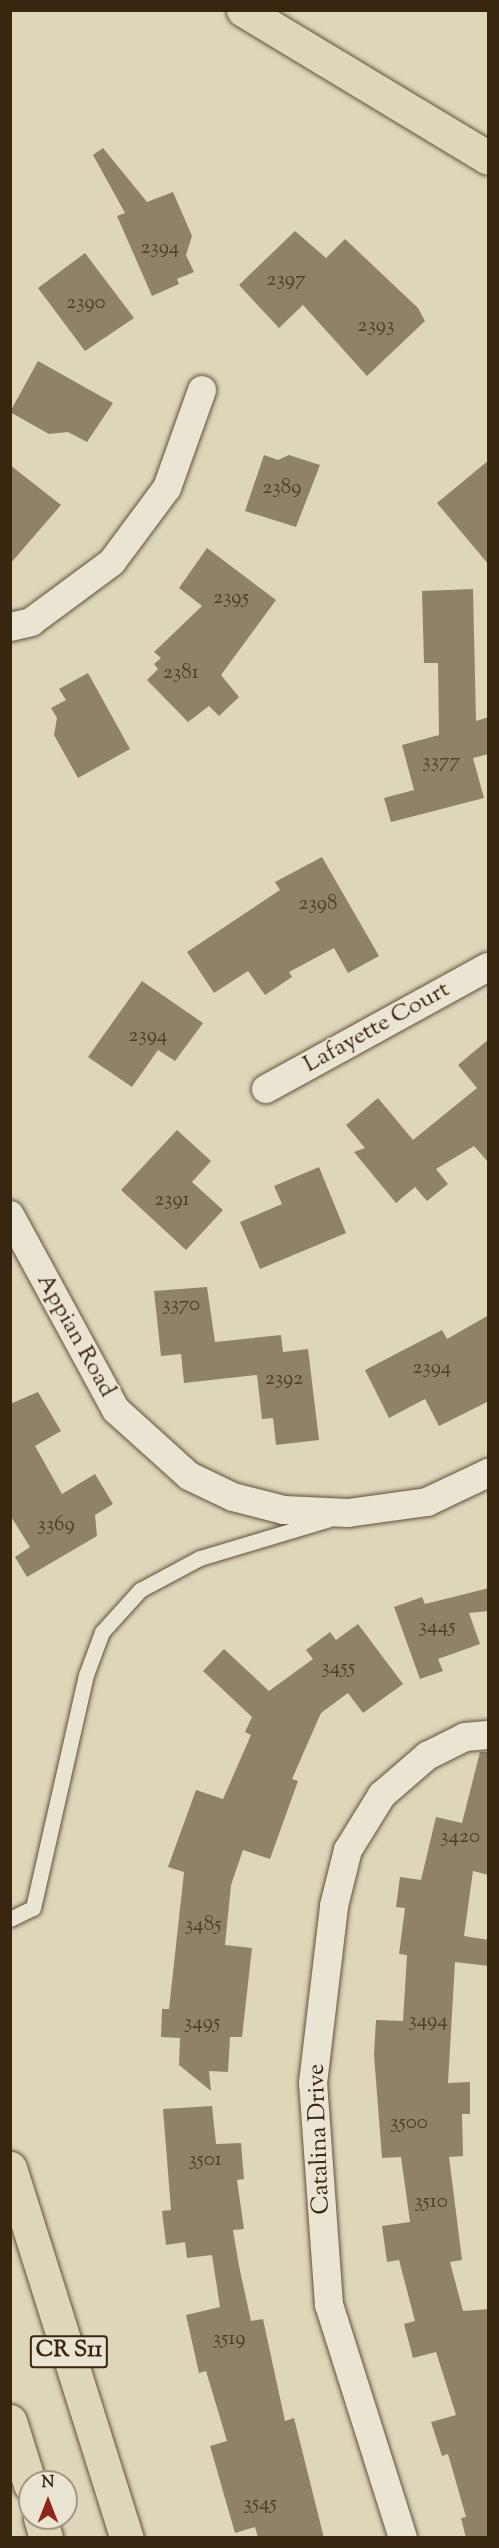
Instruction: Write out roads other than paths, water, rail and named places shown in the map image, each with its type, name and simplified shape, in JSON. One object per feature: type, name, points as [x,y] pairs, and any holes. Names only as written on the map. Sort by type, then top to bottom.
[{"type":"main road","points":[[243,10],[489,158]]},
{"type":"main road","name":"CR S11","points":[[10,2168],[127,2538]]},
{"type":"main road","points":[[10,2421],[25,2470]]},
{"type":"street","points":[[10,627],[31,622],[112,562],[167,488],[202,390]]},
{"type":"street","name":"Lafayette Court","points":[[266,1089],[489,967]]},
{"type":"street","name":"Appian Road","points":[[10,1215],[97,1382],[116,1410],[154,1447],[189,1476],[233,1497],[284,1510],[348,1513],[427,1502],[489,1473]]},
{"type":"street","name":"Catalina Drive","points":[[403,2538],[329,2305],[314,2083],[334,1906],[348,1850],[382,1795],[427,1756],[465,1737],[489,1735]]},
{"type":"lane","points":[[10,1919],[33,1908],[86,1675],[102,1632],[140,1590],[200,1558],[348,1513]]}]
